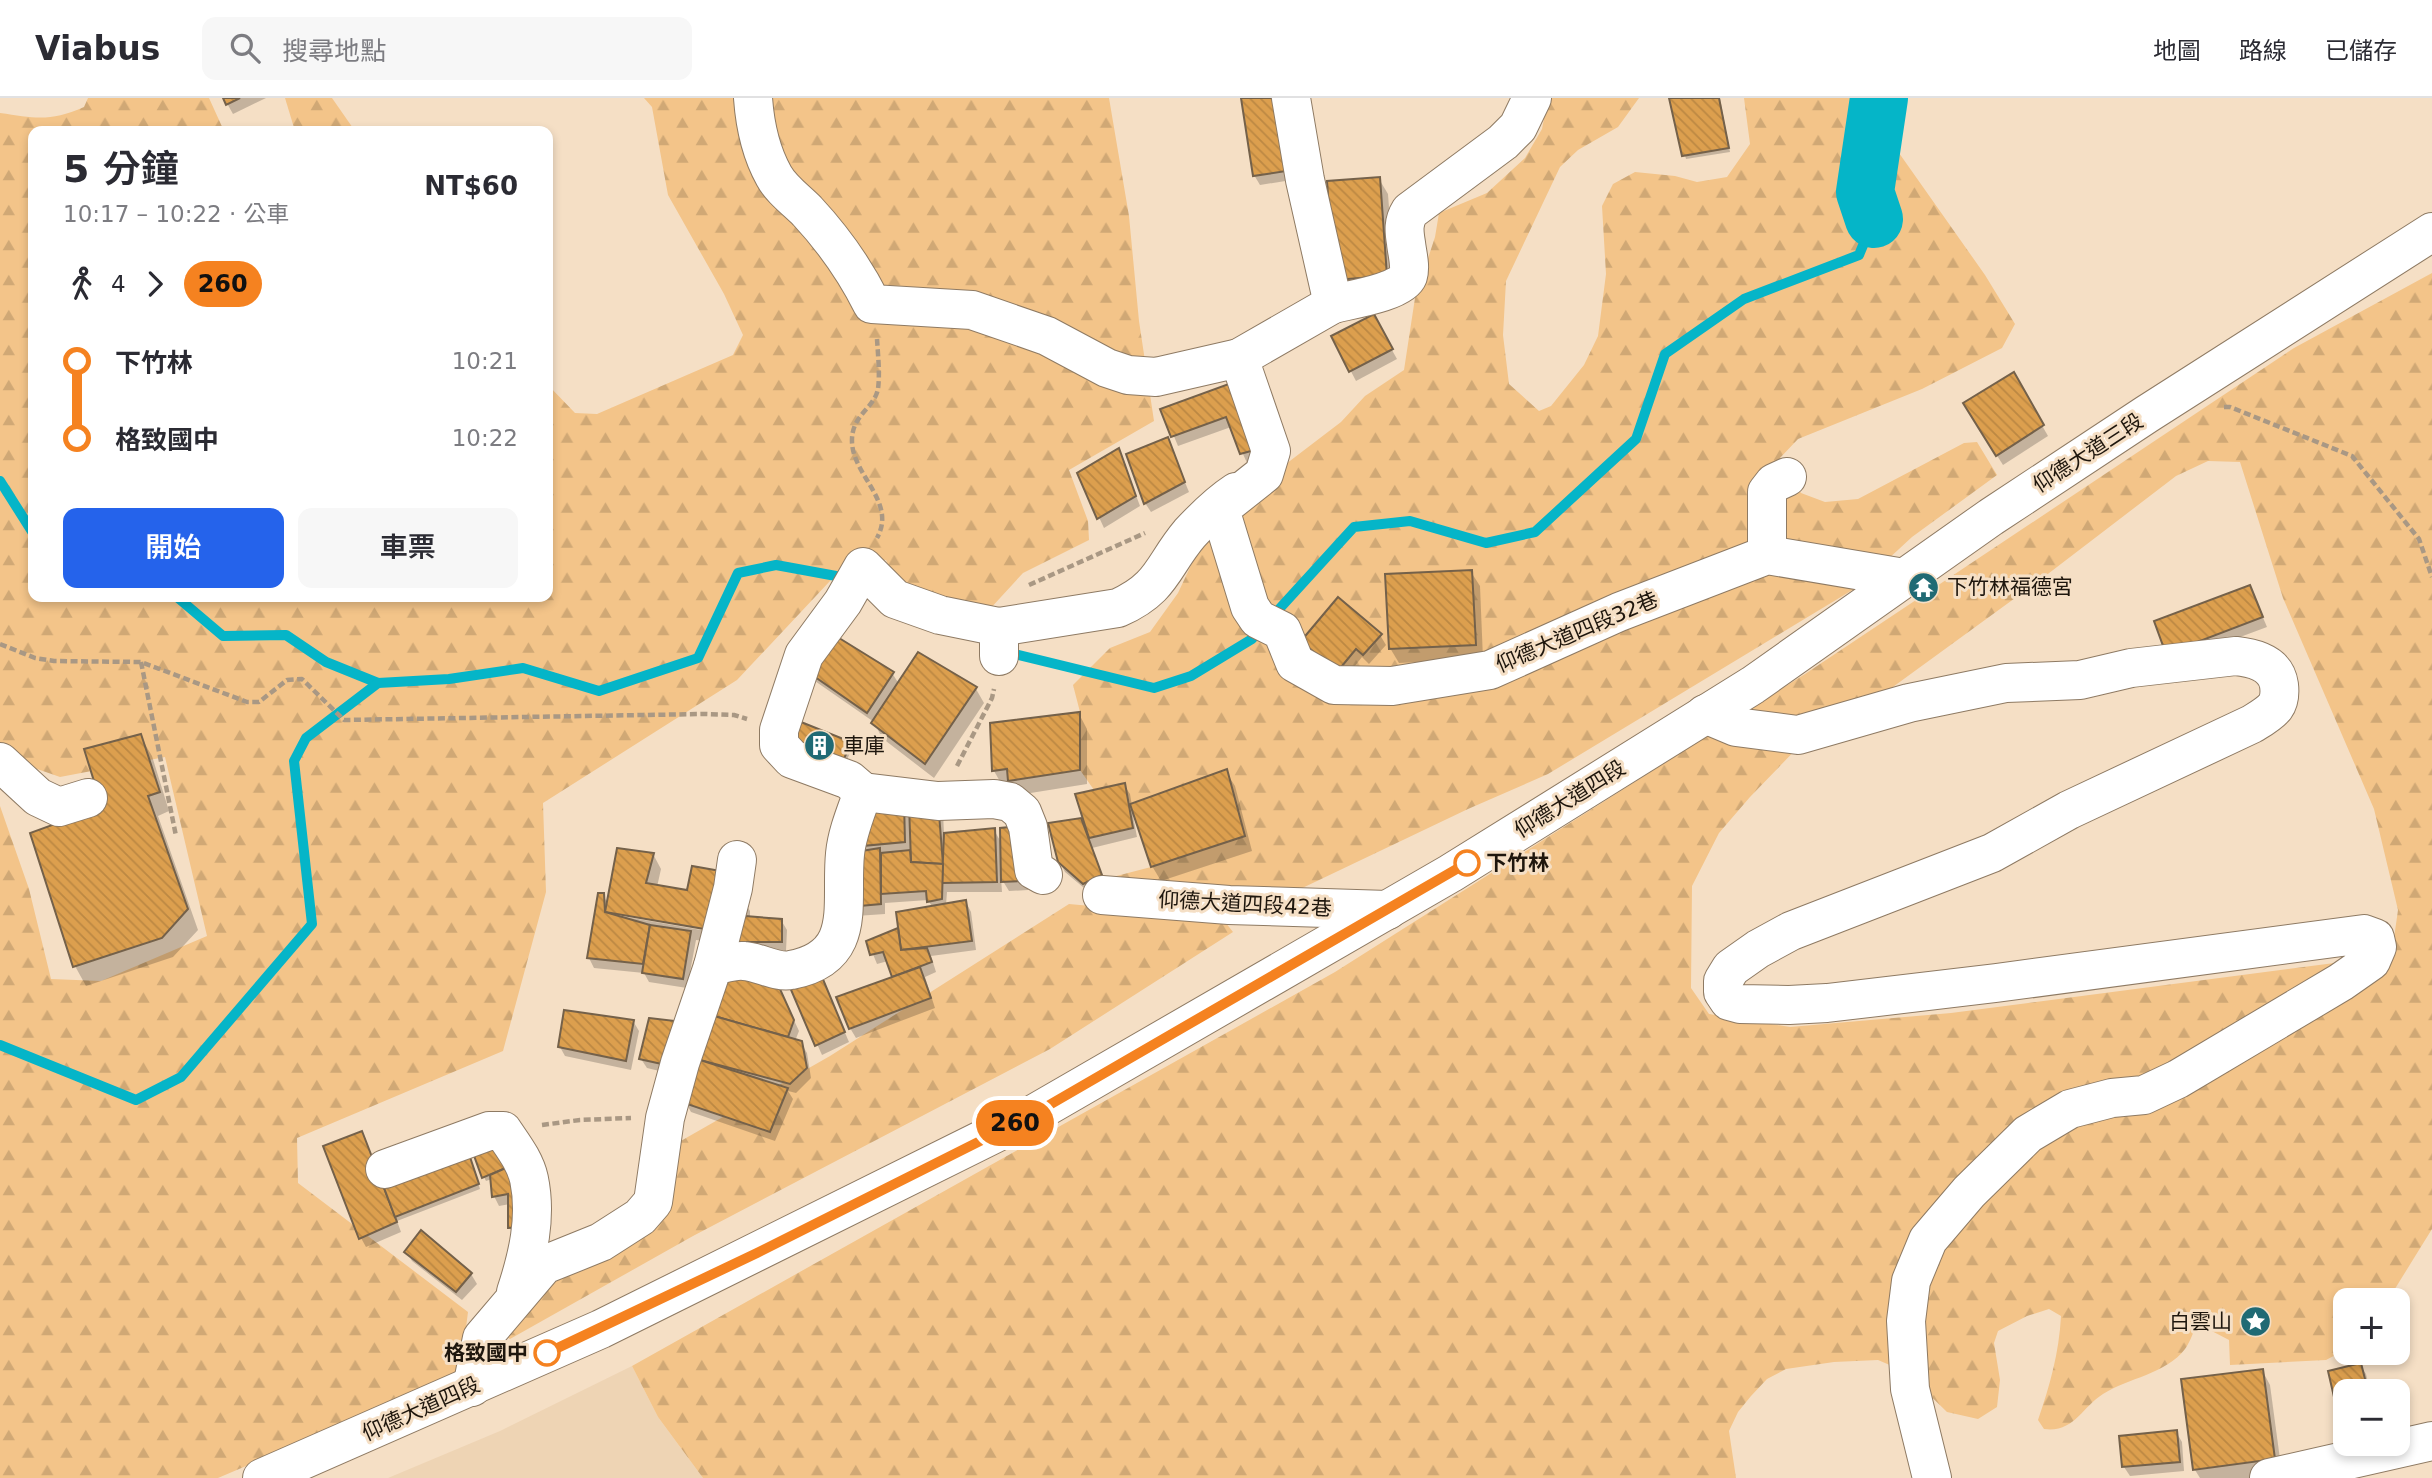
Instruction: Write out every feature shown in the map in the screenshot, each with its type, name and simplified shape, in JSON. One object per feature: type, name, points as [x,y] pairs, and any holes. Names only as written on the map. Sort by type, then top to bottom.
[{"type":"street","points":[[753,98],[762,152],[775,179],[808,212],[855,271],[872,304],[972,310],[1047,337],[1107,368],[1128,375],[1156,377],[1239,358],[1333,304],[1394,288],[1403,283],[1409,267],[1405,220],[1410,211],[1503,142],[1518,127],[1532,98]]},
{"type":"street","points":[[1291,98],[1305,180],[1333,304]]},
{"type":"street","name":"仰德大道三段","points":[[1753,685],[1991,517],[2432,232]]},
{"type":"street","points":[[1043,876],[1034,870],[1028,827],[1022,812],[1010,802],[994,799],[938,801],[863,792],[849,780],[792,759],[779,744],[779,730],[804,655],[851,587],[895,599],[999,639],[1118,608],[1135,600],[1157,582],[1189,534],[1221,501],[1264,474],[1271,451],[1239,358]]},
{"type":"street","name":"仰德大道四段32巷","points":[[1264,474],[1220,509],[1250,607],[1270,625],[1295,663],[1334,685],[1392,686],[1490,670],[1619,612],[1768,555]]},
{"type":"street","points":[[1787,477],[1774,483],[1767,492],[1768,555],[1904,578]]},
{"type":"street","points":[[1705,714],[1736,727],[1798,735],[1909,702],[2006,683],[2080,680],[2131,668],[2236,656],[2252,658],[2269,666],[2278,678],[2280,694],[2276,705],[2252,724],[2068,810],[1992,853],[1791,931],[1758,949],[1731,968],[1723,981],[1723,992],[1729,1001],[1762,1005],[1827,1003],[2364,934],[2375,939],[2377,947],[2371,961],[2341,982],[2178,1079],[2144,1095],[2112,1098],[2070,1109],[2028,1135],[1969,1192],[1928,1240],[1911,1281],[1906,1321],[1910,1389],[1932,1478]]},
{"type":"street","name":"仰德大道四段","points":[[262,1478],[625,1317],[1032,1115],[1451,873],[1753,685]]},
{"type":"street","points":[[0,762],[38,797],[59,807],[88,798]]},
{"type":"street","points":[[713,966],[742,961],[787,971],[825,957],[835,947],[842,931],[845,907],[845,852],[863,792]]},
{"type":"street","points":[[472,1387],[482,1338],[544,1265],[601,1242],[640,1217],[653,1202],[664,1118],[713,966],[733,888],[737,860]]},
{"type":"street","name":"仰德大道四段42巷","points":[[1102,895],[1229,905],[1388,910]]},
{"type":"street","points":[[385,1169],[489,1131],[503,1131],[520,1155],[529,1179],[532,1226],[527,1261],[514,1298]]},
{"type":"street","points":[[2269,1478],[2432,1441]]},
{"type":"path","points":[[851,587],[880,533],[882,510],[874,488],[863,475],[855,458],[852,442],[853,425],[877,391],[876,330],[872,304]]},
{"type":"path","points":[[2216,408],[2230,407],[2352,456],[2419,539],[2432,577]]},
{"type":"path","points":[[1059,573],[1148,531]]},
{"type":"path","points":[[938,801],[992,698],[999,666],[999,639]]},
{"type":"path","points":[[0,644],[35,658],[54,661],[141,662],[247,702],[258,702],[287,680],[302,679],[344,720],[704,714],[734,715],[779,730]]},
{"type":"path","points":[[141,662],[176,836]]},
{"type":"path","points":[[503,1131],[580,1120],[664,1118]]},
{"type":"shaded area","name":"格致國中","points":[[632,1366],[658,1417],[703,1478],[388,1478],[500,1431]]},
{"type":"green space","points":[[88,98],[209,98],[222,126],[28,126],[28,602],[553,602],[553,390],[575,413],[597,414],[733,355],[743,335],[724,294],[668,195],[652,107],[644,98],[1109,98],[1129,216],[1139,321],[1154,421],[1069,470],[1088,521],[1089,540],[1023,573],[989,610],[906,603],[886,560],[845,565],[737,680],[543,803],[546,892],[503,1051],[297,1138],[298,1183],[468,1312],[460,1375],[218,1478],[0,1478],[0,806],[29,889],[51,979],[101,981],[207,936],[165,757],[60,777],[20,763],[0,744],[0,113],[52,117],[84,107]]},
{"type":"green space","points":[[285,98],[332,98],[352,126],[293,126]]},
{"type":"green space","points":[[1548,98],[1639,98],[1618,127],[1578,150],[1560,167],[1506,281],[1503,335],[1509,384],[1539,411],[1551,406],[1584,365],[1598,336],[1606,274],[1602,206],[1613,184],[1635,172],[1675,176],[1697,182],[1727,177],[1750,144],[1744,98],[1870,98],[1880,126],[1985,275],[2015,324],[2002,348],[1922,389],[1798,439],[1780,458],[1801,493],[1825,502],[1858,499],[1964,443],[1977,442],[1997,475],[1912,537],[1859,586],[1548,774],[1273,902],[1101,880],[1151,867],[1244,836],[1227,770],[1130,804],[1125,783],[1094,790],[1080,770],[1080,712],[1073,685],[1110,648],[1150,632],[1178,593],[1192,563],[1223,521],[1282,467],[1341,422],[1365,396],[1404,370],[1415,298],[1435,237],[1439,213],[1487,193],[1525,158],[1542,129]]},
{"type":"green space","points":[[2432,273],[2432,1229],[2395,1288],[2333,1288],[2333,1356],[2326,1360],[2230,1365],[2229,1340],[2206,1328],[2195,1329],[2185,1349],[2168,1364],[2103,1394],[2063,1427],[2044,1429],[2038,1420],[2053,1369],[2061,1316],[2049,1309],[2027,1316],[1998,1331],[1994,1343],[2000,1380],[1997,1407],[1978,1419],[1947,1412],[1906,1372],[1878,1360],[1834,1362],[1786,1369],[1767,1379],[1738,1412],[1729,1431],[1736,1478],[703,1478],[658,1417],[632,1366],[1335,972],[1805,674],[2294,348]],"holes":[[[2208,461],[2240,462],[2283,598],[2374,809],[2398,910],[2392,952],[2342,962],[1951,1013],[1790,1027],[1709,1014],[1691,988],[1692,886],[1719,833],[1750,797],[1805,740],[1875,700],[2040,580],[2176,476]]]},
{"type":"green space","points":[[1069,904],[1222,918],[1233,932],[1050,1049],[693,1236],[510,1339],[499,1332],[553,1271],[607,1248],[672,1146],[830,1056]]},
{"type":"building","points":[[223,98],[240,98],[226,105]]},
{"type":"building","points":[[1241,98],[1287,98],[1293,170],[1253,176]]},
{"type":"building","points":[[1669,98],[1719,98],[1729,148],[1682,156]]},
{"type":"building","points":[[1380,177],[1387,276],[1334,280],[1327,181]]},
{"type":"building","points":[[1374,314],[1393,349],[1349,372],[1331,336]]},
{"type":"building","points":[[2014,372],[2044,425],[1996,456],[1963,403]]},
{"type":"building","points":[[1237,381],[1262,448],[1240,454],[1226,417],[1171,437],[1160,409]]},
{"type":"building","points":[[1168,437],[1185,482],[1144,504],[1126,454]]},
{"type":"building","points":[[1119,448],[1136,496],[1097,519],[1077,473]]},
{"type":"building","points":[[1472,570],[1476,645],[1389,649],[1385,574]]},
{"type":"building","points":[[2250,585],[2263,617],[2166,654],[2154,621]]},
{"type":"building","points":[[1338,597],[1382,634],[1363,655],[1356,649],[1337,672],[1301,641]]},
{"type":"building","points":[[831,633],[894,672],[867,713],[805,670]]},
{"type":"building","points":[[918,652],[977,687],[925,764],[871,723]]},
{"type":"building","points":[[1080,712],[1080,770],[1008,781],[1007,769],[992,771],[990,723]]},
{"type":"building","name":"車庫","points":[[801,722],[851,742],[839,771],[789,751]]},
{"type":"building","points":[[141,734],[160,792],[148,796],[188,909],[162,938],[73,967],[30,833],[102,807],[84,749]]},
{"type":"building","points":[[1227,769],[1245,836],[1151,867],[1130,804]]},
{"type":"building","points":[[1125,783],[1133,828],[1089,838],[1075,794]]},
{"type":"building","points":[[866,798],[904,802],[905,842],[851,847]]},
{"type":"building","points":[[938,801],[943,864],[911,862],[909,804]]},
{"type":"building","points":[[1081,818],[1102,875],[1083,884],[1058,862],[1048,823]]},
{"type":"building","points":[[1021,826],[1023,881],[1001,882],[1000,828]]},
{"type":"building","points":[[995,828],[997,882],[942,883],[944,833]]},
{"type":"building","points":[[617,848],[654,853],[646,883],[687,890],[692,866],[732,873],[722,932],[605,912]]},
{"type":"building","points":[[880,848],[881,904],[849,907],[849,853]]},
{"type":"building","points":[[910,850],[911,862],[943,864],[942,899],[927,902],[926,891],[881,894],[881,853]]},
{"type":"building","points":[[598,893],[604,893],[605,912],[650,925],[643,964],[587,958]]},
{"type":"building","points":[[966,900],[972,941],[901,950],[896,912]]},
{"type":"building","points":[[745,916],[782,919],[782,942],[724,942]]},
{"type":"building","points":[[650,925],[691,931],[683,979],[642,973]]},
{"type":"building","points":[[898,928],[901,950],[927,948],[932,962],[892,977],[883,952],[870,955],[866,941]]},
{"type":"building","points":[[817,965],[845,1032],[815,1046],[786,978]]},
{"type":"building","points":[[920,967],[931,998],[849,1029],[836,997]]},
{"type":"building","points":[[730,972],[780,989],[794,1020],[788,1037],[714,1016]]},
{"type":"building","points":[[564,1010],[634,1020],[626,1061],[558,1047]]},
{"type":"building","points":[[714,1016],[802,1041],[807,1068],[790,1084],[700,1060]]},
{"type":"building","points":[[649,1018],[684,1022],[671,1066],[639,1059]]},
{"type":"building","points":[[700,1060],[788,1088],[770,1132],[684,1103]]},
{"type":"building","points":[[362,1131],[397,1222],[359,1239],[323,1146]]},
{"type":"building","points":[[500,1138],[508,1167],[482,1178],[472,1150]]},
{"type":"building","points":[[468,1151],[479,1184],[395,1217],[383,1185]]},
{"type":"building","points":[[508,1167],[525,1227],[508,1228],[508,1194],[492,1197],[490,1175]]},
{"type":"building","points":[[421,1230],[472,1273],[456,1292],[404,1252]]},
{"type":"building","points":[[2362,1365],[2365,1379],[2333,1379],[2333,1393],[2328,1371]]},
{"type":"building","points":[[2263,1369],[2275,1459],[2193,1470],[2181,1379]]},
{"type":"building","points":[[2177,1430],[2180,1462],[2122,1467],[2119,1436]]},
{"type":"waterway","points":[[1874,219],[1865,192],[1879,98]]},
{"type":"waterway","points":[[1271,618],[1354,527],[1410,521],[1486,543],[1535,532],[1636,439],[1665,354],[1744,299],[1859,255],[1874,219]]},
{"type":"waterway","points":[[0,481],[28,525]]},
{"type":"waterway","points":[[0,1045],[136,1100],[181,1077],[312,924],[294,761],[306,738],[378,683],[449,679],[523,668],[599,691],[698,658],[738,573],[776,565],[847,578]]},
{"type":"waterway","points":[[183,602],[223,636],[286,635],[326,662],[378,683]]},
{"type":"waterway","points":[[1006,652],[1154,688],[1191,676],[1252,639],[1261,629]]},
{"type":"bus line","name":"260","points":[[547,1353],[757,1253],[1032,1115],[1467,863]]},
{"type":"place","name":"下竹林福德宮","points":[[1924,587]]},
{"type":"place","name":"車庫","points":[[820,746]]},
{"type":"place","name":"下竹林","points":[[1467,863]]},
{"type":"place","name":"白雲山","points":[[2255,1322]]},
{"type":"place","name":"格致國中","points":[[547,1353]]}]
